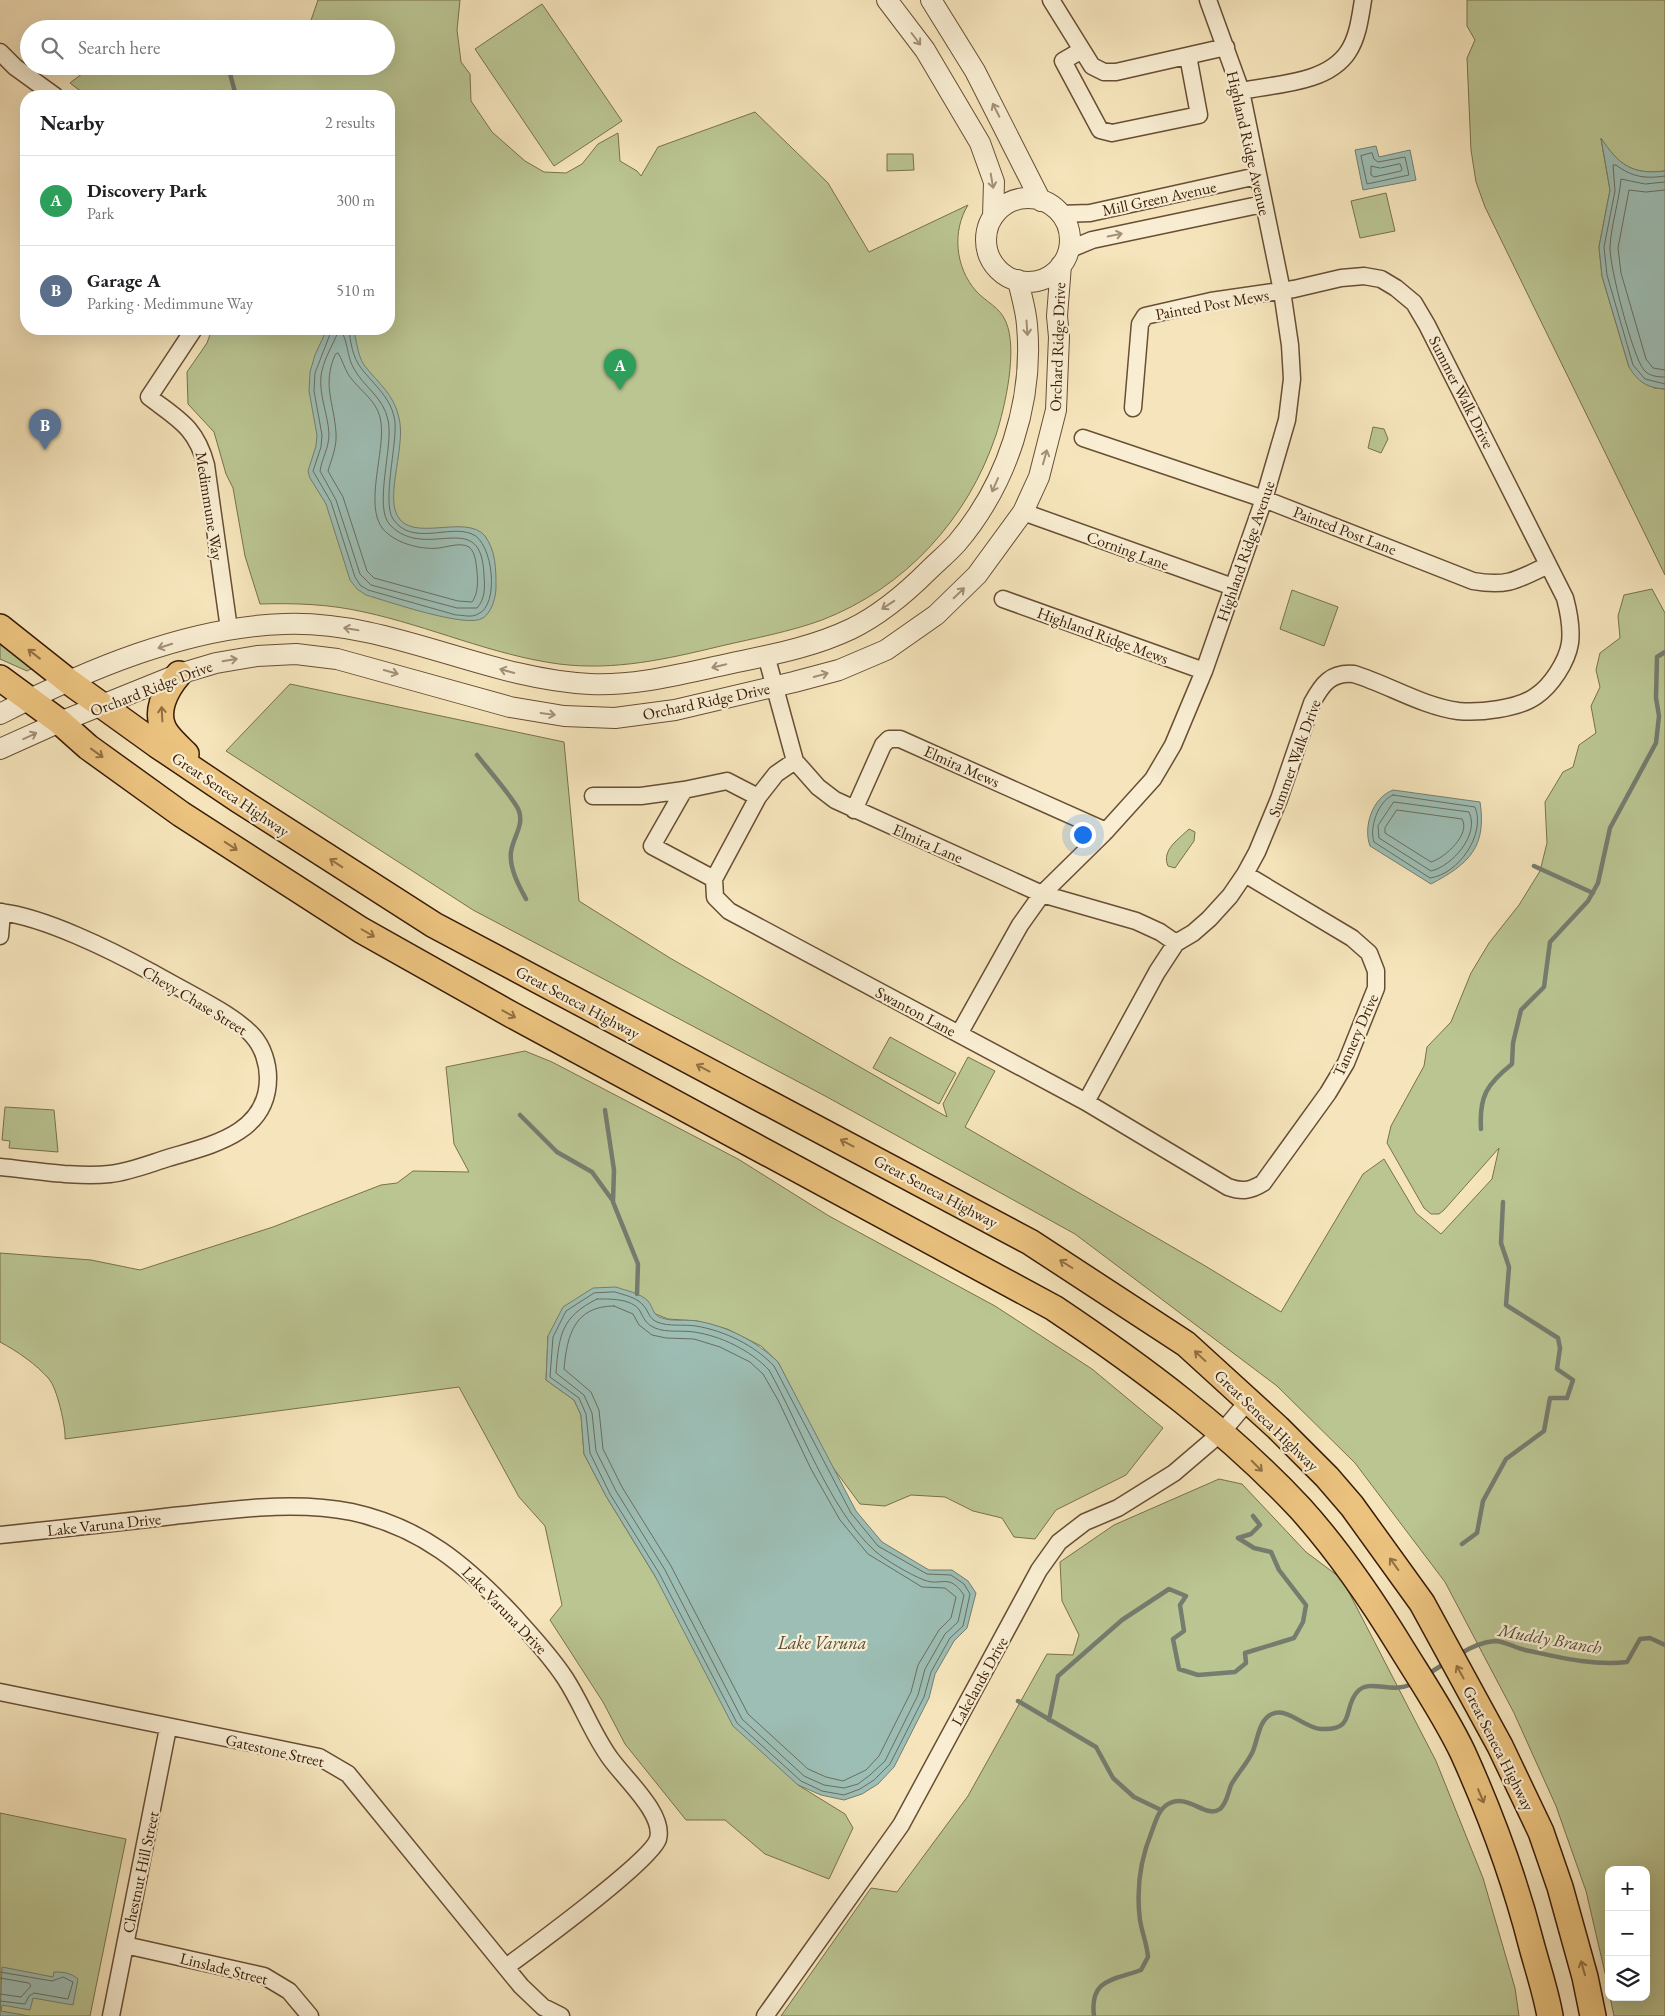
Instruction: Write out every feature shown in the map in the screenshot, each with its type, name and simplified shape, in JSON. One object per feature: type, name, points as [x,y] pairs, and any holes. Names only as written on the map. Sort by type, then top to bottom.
[{"type":"main road","name":"Great Seneca Highway","points":[[0,627],[68,681],[239,800],[434,925],[1030,1242],[1186,1344],[1320,1470],[1352,1506],[1422,1603],[1500,1746],[1541,1832],[1575,1941],[1593,2016]]},
{"type":"main road","points":[[179,674],[168,686],[162,702],[161,717],[166,732],[186,754],[239,800]]},
{"type":"main road","points":[[0,678],[60,722],[88,747],[181,814],[361,930],[512,1015],[1054,1308],[1129,1358],[1222,1432],[1300,1508],[1330,1543],[1384,1619],[1462,1751],[1494,1828],[1523,1912],[1550,2016]]},
{"type":"street","points":[[887,0],[925,50],[980,143],[994,182],[993,217]]},
{"type":"street","points":[[931,0],[975,71],[1041,201]]},
{"type":"street","points":[[1051,0],[1092,66],[1104,72],[1116,72],[1226,47]]},
{"type":"street","name":"Highland Ridge Avenue","points":[[959,1034],[1020,924],[1042,894],[1106,830],[1153,778],[1173,745],[1204,671],[1264,499],[1287,420],[1292,379],[1290,345],[1282,291],[1241,91],[1208,0]]},
{"type":"street","points":[[1241,91],[1312,77],[1333,68],[1347,53],[1354,39],[1363,0]]},
{"type":"street","points":[[1082,50],[1063,61],[1100,130],[1112,133],[1199,116],[1188,56]]},
{"type":"street","points":[[0,52],[20,70]]},
{"type":"street","points":[[27,75],[47,90]]},
{"type":"street","name":"Mill Green Avenue","points":[[1060,214],[1083,214],[1257,176]]},
{"type":"street","points":[[1030,198],[1041,201],[1049,203],[1060,214],[1069,230],[1065,257],[1050,275],[1034,281],[1018,280],[998,269],[991,260],[986,241],[987,229],[993,217],[1005,204],[1015,199],[1030,198]]},
{"type":"street","name":"Mill Green Avenue","points":[[1065,257],[1092,240],[1263,204]]},
{"type":"street","name":"Orchard Ridge Drive","points":[[0,750],[60,722],[179,674],[216,662],[256,656],[306,655],[368,666],[510,707],[540,713],[588,718],[645,716],[774,687],[839,670],[886,650],[936,615],[977,575],[1023,512],[1039,477],[1056,410],[1059,337],[1057,316],[1065,257]]},
{"type":"street","name":"Summer Walk Drive","points":[[1086,1102],[1157,972],[1176,943],[1193,933],[1209,919],[1230,896],[1245,874],[1257,852],[1279,799],[1312,703],[1321,686],[1330,678],[1344,673],[1354,674],[1434,705],[1458,711],[1482,711],[1502,708],[1535,697],[1546,688],[1566,656],[1570,643],[1570,621],[1565,598],[1494,454],[1414,303],[1381,279],[1364,276],[1341,278],[1282,291]]},
{"type":"street","name":"Orchard Ridge Drive","points":[[0,714],[68,681],[161,647],[229,629],[284,624],[331,626],[399,638],[517,674],[559,682],[594,684],[631,683],[668,677],[811,646],[854,628],[904,595],[957,543],[993,491],[1016,434],[1026,390],[1027,322],[1018,280]]},
{"type":"street","name":"Painted Post Mews","points":[[1133,408],[1140,324],[1145,316],[1211,302],[1282,291]]},
{"type":"street","name":"Medimmune Way","points":[[190,335],[149,397],[188,427],[200,444],[206,465],[229,629]]},
{"type":"street","name":"Painted Post Lane","points":[[1083,438],[1264,499],[1473,580],[1493,584],[1508,583],[1548,565]]},
{"type":"street","name":"Corning Lane","points":[[1023,512],[1233,588]]},
{"type":"street","name":"Highland Ridge Mews","points":[[1003,599],[1204,671]]},
{"type":"street","name":"Elmira Lane","points":[[766,655],[795,761],[818,787],[854,810],[1042,894],[1136,921],[1160,932],[1176,943]]},
{"type":"street","name":"Elmira Mews","points":[[854,810],[883,745],[889,739],[900,739],[1106,830]]},
{"type":"street","points":[[684,790],[652,846],[714,880],[758,797],[776,774],[795,761]]},
{"type":"street","points":[[593,796],[641,796],[727,781],[758,797]]},
{"type":"street","name":"Tannery Drive","points":[[1245,874],[1352,938],[1369,953],[1376,971],[1376,988],[1346,1063],[1328,1093],[1263,1183]]},
{"type":"street","name":"Swanton Lane","points":[[714,880],[714,897],[729,911],[1086,1102],[1228,1187],[1240,1191],[1252,1190],[1263,1183]]},
{"type":"street","points":[[0,936],[1,912]]},
{"type":"street","name":"Chevy Chase Street","points":[[0,1167],[110,1174],[216,1143],[241,1132],[254,1120],[265,1100],[268,1076],[263,1054],[256,1040],[229,1017],[114,953],[34,920],[1,912]]},
{"type":"street","name":"Lakelands Drive","points":[[764,2016],[900,1825],[1040,1570],[1059,1542],[1085,1522],[1118,1508],[1174,1473],[1222,1432],[1248,1401]]},
{"type":"street","name":"Lake Varuna Drive","points":[[0,1535],[246,1508],[293,1507],[334,1510],[368,1516],[406,1529],[450,1556],[482,1582],[551,1657],[578,1699],[601,1744],[656,1816],[659,1831],[652,1850],[571,1918],[506,1967]]},
{"type":"street","name":"Gatestone Street","points":[[0,1692],[168,1728],[319,1757],[340,1769],[348,1774],[536,2001],[561,2016]]},
{"type":"street","name":"Chestnut Hill Street","points":[[111,2016],[168,1728]]},
{"type":"street","name":"Linslade Street","points":[[125,1945],[264,1976],[289,1991],[310,2016]]},
{"type":"green space","points":[[318,0],[460,0],[457,30],[461,62],[470,74],[471,101],[492,132],[525,161],[544,172],[566,173],[582,164],[598,144],[618,133],[620,161],[637,171],[641,176],[658,147],[755,112],[828,183],[869,252],[968,205],[963,215],[958,237],[960,260],[969,281],[976,291],[997,308],[1006,322],[1011,348],[1009,378],[996,435],[984,466],[969,495],[951,522],[930,547],[906,570],[852,606],[822,620],[785,631],[681,655],[621,665],[580,666],[534,660],[351,609],[312,605],[260,604],[245,556],[233,488],[226,474],[214,432],[188,404],[187,372],[207,343],[210,335],[395,335],[395,90],[79,90],[70,83],[80,75],[395,75],[395,20],[311,20]]},
{"type":"green space","points":[[1467,0],[1665,0],[1665,171],[1644,171],[1627,166],[1614,156],[1601,139],[1610,190],[1599,247],[1602,276],[1629,367],[1654,388],[1665,389],[1665,575],[1485,207],[1476,182],[1471,150],[1467,58],[1475,40],[1467,26]]},
{"type":"green space","points":[[542,4],[622,121],[554,166],[475,49]]},
{"type":"green space","points":[[887,154],[913,154],[914,170],[887,171]]},
{"type":"green space","points":[[1386,193],[1395,231],[1360,238],[1351,201]]},
{"type":"green space","points":[[1373,427],[1384,429],[1388,439],[1381,453],[1368,448]]},
{"type":"green space","points":[[1652,589],[1665,613],[1665,2016],[1614,2016],[1611,2001],[1650,2001],[1650,1866],[1605,1866],[1605,1973],[1586,1891],[1556,1806],[1514,1713],[1445,1582],[1355,1463],[1277,1386],[1075,1234],[827,1097],[473,910],[226,751],[290,684],[564,742],[579,901],[670,958],[947,1117],[943,1104],[968,1057],[995,1071],[965,1127],[1202,1264],[1281,1312],[1363,1174],[1384,1159],[1416,1213],[1441,1234],[1492,1179],[1499,1148],[1444,1210],[1439,1214],[1431,1214],[1424,1208],[1387,1143],[1391,1126],[1424,1066],[1427,1047],[1451,1022],[1471,973],[1489,943],[1519,905],[1540,871],[1547,843],[1545,802],[1563,772],[1573,767],[1579,745],[1596,733],[1591,706],[1600,687],[1596,670],[1600,653],[1620,638],[1618,616],[1624,595]]},
{"type":"green space","points":[[1292,590],[1338,607],[1324,646],[1280,629]]},
{"type":"green space","points":[[0,638],[35,667],[27,671],[0,659]]},
{"type":"green space","points":[[1189,829],[1195,832],[1194,841],[1175,868],[1168,866],[1166,860],[1169,850]]},
{"type":"green space","points":[[890,1037],[956,1073],[939,1104],[873,1068]]},
{"type":"green space","points":[[525,1051],[552,1062],[738,1159],[829,1216],[995,1306],[1092,1369],[1163,1428],[1126,1475],[1056,1510],[1035,1539],[1014,1537],[1002,1518],[973,1511],[945,1497],[911,1495],[885,1506],[860,1504],[828,1461],[778,1362],[761,1346],[727,1329],[697,1321],[668,1319],[653,1313],[548,1336],[546,1380],[574,1400],[581,1415],[584,1454],[606,1496],[655,1576],[798,1785],[845,1814],[853,1828],[829,1879],[765,1854],[725,1820],[686,1820],[625,1744],[603,1702],[550,1620],[562,1605],[545,1526],[519,1497],[459,1387],[65,1439],[60,1408],[55,1390],[49,1379],[26,1358],[0,1342],[0,1253],[91,1260],[140,1270],[273,1227],[381,1185],[397,1183],[413,1171],[469,1172],[454,1144],[446,1067]]},
{"type":"green space","points":[[5,1107],[54,1110],[58,1152],[9,1148],[10,1141],[2,1140]]},
{"type":"green space","points":[[1219,1479],[1242,1484],[1306,1552],[1342,1579],[1436,1761],[1483,1878],[1515,1988],[1519,2016],[781,2016],[871,1888],[897,1892],[968,1796],[1047,1654],[1073,1655],[1079,1635],[1062,1601],[1060,1562],[1114,1525]]},
{"type":"green space","points":[[0,1813],[126,1839],[90,2016],[0,2016]]},
{"type":"water","points":[[1601,138],[1614,155],[1627,166],[1644,171],[1665,171],[1665,389],[1648,386],[1636,377],[1629,367],[1602,276],[1599,247],[1610,190]]},
{"type":"water","points":[[1376,146],[1379,157],[1410,150],[1416,180],[1363,190],[1355,150]]},
{"type":"water","points":[[324,335],[354,335],[358,352],[364,365],[385,389],[393,402],[397,410],[400,429],[394,506],[397,515],[404,523],[414,527],[426,528],[465,527],[476,530],[485,536],[489,542],[495,561],[496,591],[491,608],[483,618],[461,620],[408,608],[366,595],[357,589],[350,580],[326,504],[310,478],[308,471],[316,446],[317,435],[309,391],[310,372]]},
{"type":"water","points":[[1393,790],[1480,802],[1481,831],[1478,842],[1465,861],[1456,869],[1431,884],[1370,846],[1368,830],[1371,814],[1380,799]]},
{"type":"water","name":"Lake Varuna","points":[[616,1287],[645,1298],[659,1317],[670,1320],[708,1323],[740,1335],[769,1354],[778,1362],[856,1511],[882,1542],[929,1570],[952,1570],[968,1581],[976,1593],[967,1628],[954,1641],[935,1674],[929,1698],[894,1767],[878,1784],[862,1794],[844,1800],[821,1795],[798,1785],[733,1726],[655,1576],[606,1496],[584,1454],[581,1415],[574,1400],[546,1380],[548,1336],[563,1307],[593,1288]]},
{"type":"water","points":[[2,1967],[53,1977],[54,1972],[73,1975],[78,1979],[73,2005],[33,1998],[30,2010],[2,2005],[1,2011],[29,2016],[0,2016]]},
{"type":"waterway","points":[[230,75],[234,90]]},
{"type":"waterway","points":[[1481,1129],[1481,1108],[1486,1092],[1496,1078],[1512,1064],[1513,1043],[1521,1010],[1544,987],[1550,942],[1588,901],[1598,883],[1610,828],[1656,743],[1659,716],[1656,698],[1657,657],[1665,652]]},
{"type":"waterway","points":[[477,755],[507,792],[519,811],[520,822],[512,847],[511,858],[515,877],[526,899]]},
{"type":"waterway","points":[[1534,866],[1593,893]]},
{"type":"waterway","points":[[605,1110],[614,1170],[613,1202],[638,1264],[637,1294]]},
{"type":"waterway","points":[[520,1115],[557,1152],[592,1172],[613,1201]]},
{"type":"waterway","points":[[1462,1544],[1477,1533],[1483,1501],[1506,1459],[1544,1431],[1550,1398],[1567,1398],[1573,1380],[1557,1369],[1560,1348],[1558,1338],[1506,1305],[1509,1267],[1501,1243],[1503,1202]]},
{"type":"waterway","points":[[1049,1720],[1058,1676],[1122,1620],[1169,1589],[1186,1596],[1180,1605],[1184,1631],[1173,1639],[1179,1669],[1198,1675],[1235,1672],[1246,1663],[1245,1653],[1294,1638],[1303,1622],[1306,1605],[1279,1570],[1271,1552],[1254,1548],[1238,1538],[1251,1534],[1260,1525],[1253,1516]]},
{"type":"waterway","name":"Muddy Branch","points":[[1460,1654],[1477,1645],[1495,1641],[1563,1658],[1588,1662],[1614,1663],[1627,1662],[1640,1639],[1650,1638],[1665,1645]]},
{"type":"waterway","name":"Muddy Branch","points":[[1428,1674],[1447,1662]]},
{"type":"waterway","name":"Muddy Branch","points":[[1094,2016],[1096,1994],[1100,1987],[1113,1979],[1141,1970],[1148,1957],[1139,1908],[1140,1875],[1148,1842],[1163,1808],[1177,1801],[1209,1811],[1220,1809],[1226,1801],[1231,1785],[1252,1753],[1261,1726],[1267,1717],[1272,1714],[1284,1713],[1315,1728],[1332,1729],[1344,1722],[1353,1697],[1363,1687],[1391,1688],[1407,1686],[1415,1682]]},
{"type":"waterway","points":[[1018,1701],[1096,1747],[1113,1778],[1134,1797],[1161,1810]]},
{"type":"place","name":"Discovery Park","points":[[620,390]]},
{"type":"place","name":"Garage A","points":[[45,450]]}]
